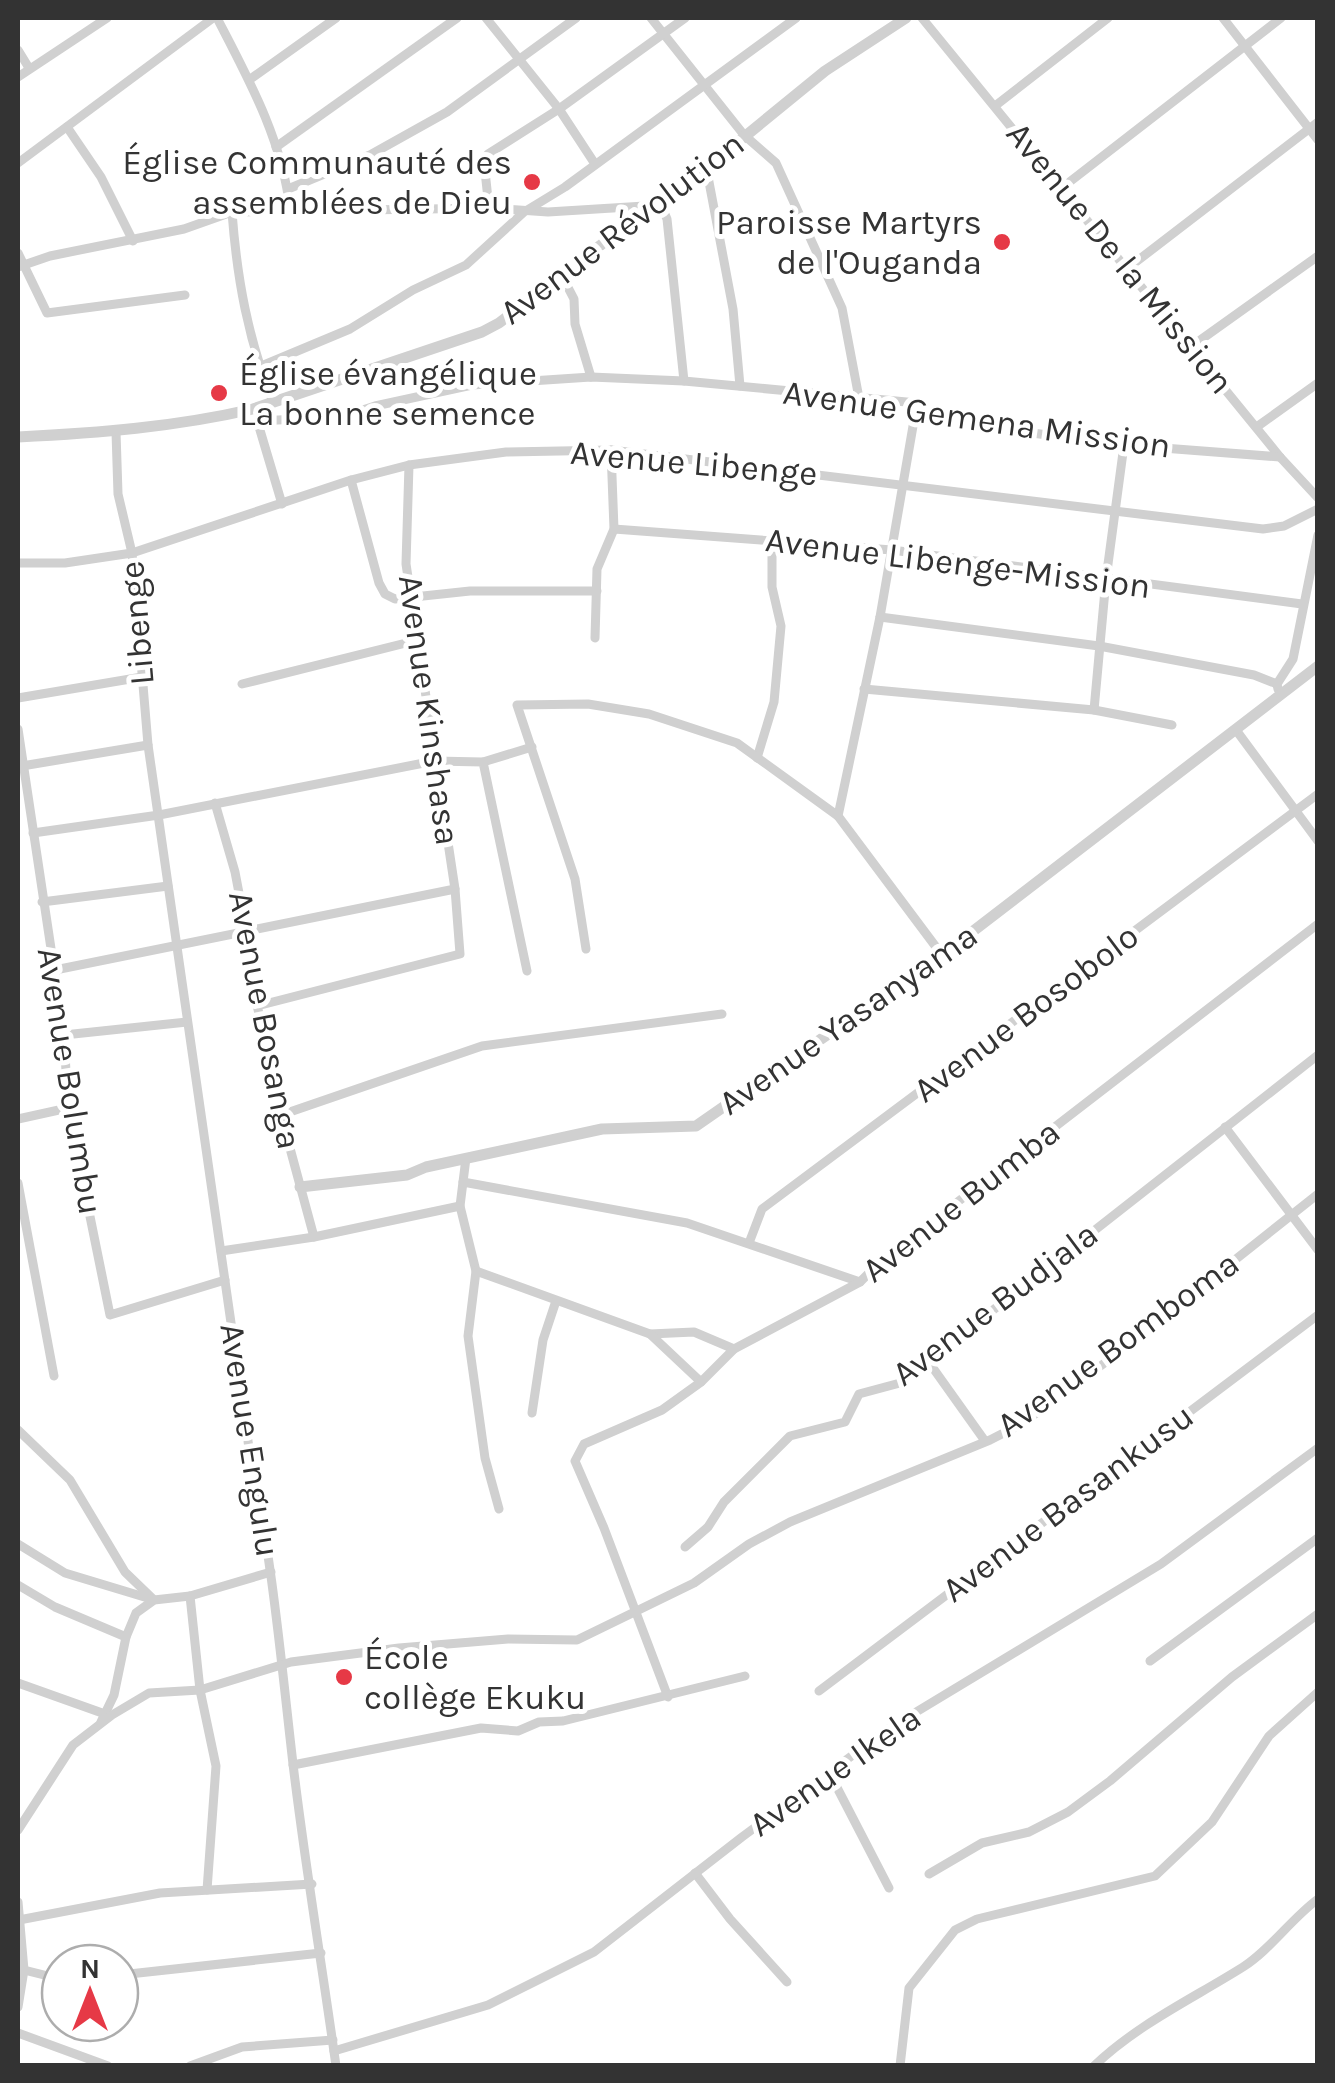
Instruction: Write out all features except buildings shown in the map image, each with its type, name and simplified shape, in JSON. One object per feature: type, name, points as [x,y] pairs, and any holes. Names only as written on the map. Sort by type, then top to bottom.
[{"type":"street","points":[[18,77],[106,18]]},
{"type":"street","points":[[18,163],[215,18],[250,80],[276,147],[290,210]]},
{"type":"street","points":[[250,80],[336,18]]},
{"type":"street","points":[[276,147],[457,18]]},
{"type":"street","points":[[486,18],[559,109],[595,164]]},
{"type":"street","points":[[288,189],[370,155],[447,112],[576,18]]},
{"type":"street","points":[[651,18],[744,135],[776,162],[842,308],[859,398]]},
{"type":"street","points":[[490,208],[484,162],[488,154],[559,109],[686,18]]},
{"type":"street","points":[[259,367],[350,329],[412,290],[466,266],[524,212],[796,18]]},
{"type":"street","name":"Avenue Révolution","points":[[18,437],[116,432],[255,415],[273,402],[482,332],[661,205],[825,71],[906,18]]},
{"type":"street","name":"Avenue De la Mission","points":[[922,18],[1280,457],[1318,498]]},
{"type":"street","points":[[995,106],[1108,18]]},
{"type":"street","points":[[1223,18],[1313,125],[1318,140]]},
{"type":"street","points":[[1062,187],[1280,18]]},
{"type":"street","points":[[18,50],[28,68]]},
{"type":"street","points":[[1128,268],[1313,125]]},
{"type":"street","points":[[68,126],[133,241]]},
{"type":"street","points":[[706,166],[733,309],[740,386]]},
{"type":"street","points":[[22,266],[50,256],[184,229],[232,212],[490,208],[524,212],[661,205],[668,219],[684,382]]},
{"type":"street","points":[[232,212],[241,300],[273,402]]},
{"type":"street","points":[[18,253],[47,313],[185,295]]},
{"type":"street","points":[[1192,346],[1318,256]]},
{"type":"street","points":[[562,274],[574,299],[574,324],[591,377]]},
{"type":"street","name":"Avenue Gemena Mission","points":[[255,415],[341,417],[472,385],[591,377],[917,403],[956,423],[1124,445],[1280,457]]},
{"type":"street","points":[[1258,426],[1318,383]]},
{"type":"street","points":[[838,816],[880,617],[917,403]]},
{"type":"street","points":[[255,415],[282,504]]},
{"type":"street","name":"Libenge","points":[[116,432],[118,494],[132,554],[148,745],[159,815]]},
{"type":"street","points":[[1094,710],[1124,445]]},
{"type":"street","points":[[596,638],[597,569],[614,529],[612,450]]},
{"type":"street","name":"Avenue Libenge","points":[[18,563],[65,563],[132,554],[351,480],[409,466],[506,452],[612,450],[1263,529],[1284,526],[1318,508]]},
{"type":"street","name":"Avenue Kinshasa","points":[[257,1006],[460,954],[456,889],[406,564],[409,466]]},
{"type":"street","points":[[351,480],[379,583],[395,599],[470,591],[596,591]]},
{"type":"street","name":"Avenue Libenge-Mission","points":[[614,529],[892,550],[1302,604]]},
{"type":"street","points":[[880,617],[1099,646],[1254,675],[1279,690],[1293,659],[1318,535]]},
{"type":"street","points":[[757,758],[774,702],[781,626],[772,588],[772,540]]},
{"type":"street","points":[[242,684],[418,640]]},
{"type":"street","name":"Avenue Yasanyama","points":[[300,1187],[407,1175],[602,1129],[696,1126],[942,956],[1236,730],[1279,690],[1318,666]]},
{"type":"street","points":[[18,698],[142,677]]},
{"type":"street","points":[[864,689],[1094,710],[1172,725]]},
{"type":"street","points":[[586,949],[575,879],[517,706],[588,704],[650,714],[737,744],[838,816],[942,956]]},
{"type":"street","name":"Avenue Bolumbu","points":[[18,728],[20,766],[64,1035],[68,1108],[110,1314],[225,1280]]},
{"type":"street","points":[[1236,730],[1318,841]]},
{"type":"street","points":[[20,766],[148,745]]},
{"type":"street","points":[[32,833],[159,815],[434,760],[483,762],[532,747]]},
{"type":"street","points":[[483,762],[528,971]]},
{"type":"street","name":"Avenue Bosobolo","points":[[749,1242],[762,1209],[1318,794]]},
{"type":"street","name":"Avenue Bosanga","points":[[216,803],[246,930],[247,960],[281,1115],[314,1238]]},
{"type":"street","name":"Avenue Engulu","points":[[159,815],[271,1572],[293,1765],[336,2066]]},
{"type":"street","points":[[42,902],[168,886]]},
{"type":"street","points":[[54,970],[456,889]]},
{"type":"street","name":"Avenue Bumba","points":[[634,1612],[604,1528],[574,1461],[584,1444],[662,1410],[701,1382],[734,1350],[860,1282],[880,1261],[1318,924]]},
{"type":"street","points":[[281,1115],[482,1046],[722,1014]]},
{"type":"street","points":[[64,1035],[187,1022]]},
{"type":"street","name":"Avenue Budjala","points":[[684,1546],[708,1527],[724,1502],[790,1436],[846,1422],[858,1394],[900,1383],[1318,1055]]},
{"type":"street","points":[[18,1119],[68,1108]]},
{"type":"street","points":[[1225,1127],[1318,1250]]},
{"type":"street","points":[[466,1158],[460,1206],[476,1271],[468,1336],[485,1458],[499,1509]]},
{"type":"street","points":[[463,1182],[687,1223],[860,1282]]},
{"type":"street","points":[[18,1183],[54,1376]]},
{"type":"street","name":"Avenue Bomboma","points":[[18,1830],[73,1745],[102,1720],[148,1694],[200,1690],[292,1662],[399,1648],[508,1639],[577,1640],[694,1582],[749,1544],[790,1522],[1023,1423],[1318,1194]]},
{"type":"street","points":[[221,1251],[314,1238],[460,1206]]},
{"type":"street","points":[[476,1271],[650,1334],[694,1332],[734,1350]]},
{"type":"street","points":[[532,1413],[543,1340],[556,1301]]},
{"type":"street","name":"Avenue Basankusu","points":[[819,1691],[1318,1315]]},
{"type":"street","points":[[650,1334],[701,1382]]},
{"type":"street","points":[[928,1361],[986,1441]]},
{"type":"street","points":[[18,1430],[70,1480],[125,1572],[154,1600]]},
{"type":"street","name":"Avenue Ikela","points":[[190,2066],[242,2046],[334,2046],[488,2006],[594,1952],[888,1729],[1162,1564],[1318,1448]]},
{"type":"street","points":[[1150,1661],[1318,1538]]},
{"type":"street","points":[[18,1544],[66,1573],[154,1600],[190,1596],[271,1572]]},
{"type":"street","points":[[18,1584],[55,1606],[126,1637]]},
{"type":"street","points":[[190,1596],[200,1690],[216,1766],[207,1890]]},
{"type":"street","points":[[18,1682],[102,1720],[114,1695],[126,1637],[136,1613],[154,1600]]},
{"type":"street","points":[[634,1612],[668,1697]]},
{"type":"street","points":[[929,1874],[982,1843],[1029,1832],[1068,1812],[1232,1677],[1318,1614]]},
{"type":"street","points":[[293,1765],[481,1728],[518,1731],[539,1722],[563,1721],[745,1676]]},
{"type":"street","points":[[900,2066],[909,1988],[955,1930],[977,1919],[1156,1876],[1212,1822],[1269,1736],[1318,1692]]},
{"type":"street","points":[[829,1772],[888,1888]]},
{"type":"street","points":[[695,1873],[787,1982]]},
{"type":"street","points":[[19,1920],[160,1893],[312,1884]]},
{"type":"street","points":[[1094,2066],[1116,2044],[1247,1965],[1318,1899]]},
{"type":"street","points":[[18,1902],[24,1970],[18,2006]]},
{"type":"street","points":[[140,1973],[321,1953]]},
{"type":"street","points":[[24,1970],[40,1974]]},
{"type":"street","points":[[18,2033],[108,2066]]},
{"type":"place","name":"Église Communauté des assemblées de Dieu","points":[[532,182]]},
{"type":"place","name":"Paroisse Martyrs de l'Ouganda","points":[[1002,242]]},
{"type":"place","name":"Église évangélique La bonne semence","points":[[219,393]]},
{"type":"place","name":"École collège Ekuku","points":[[344,1677]]}]
